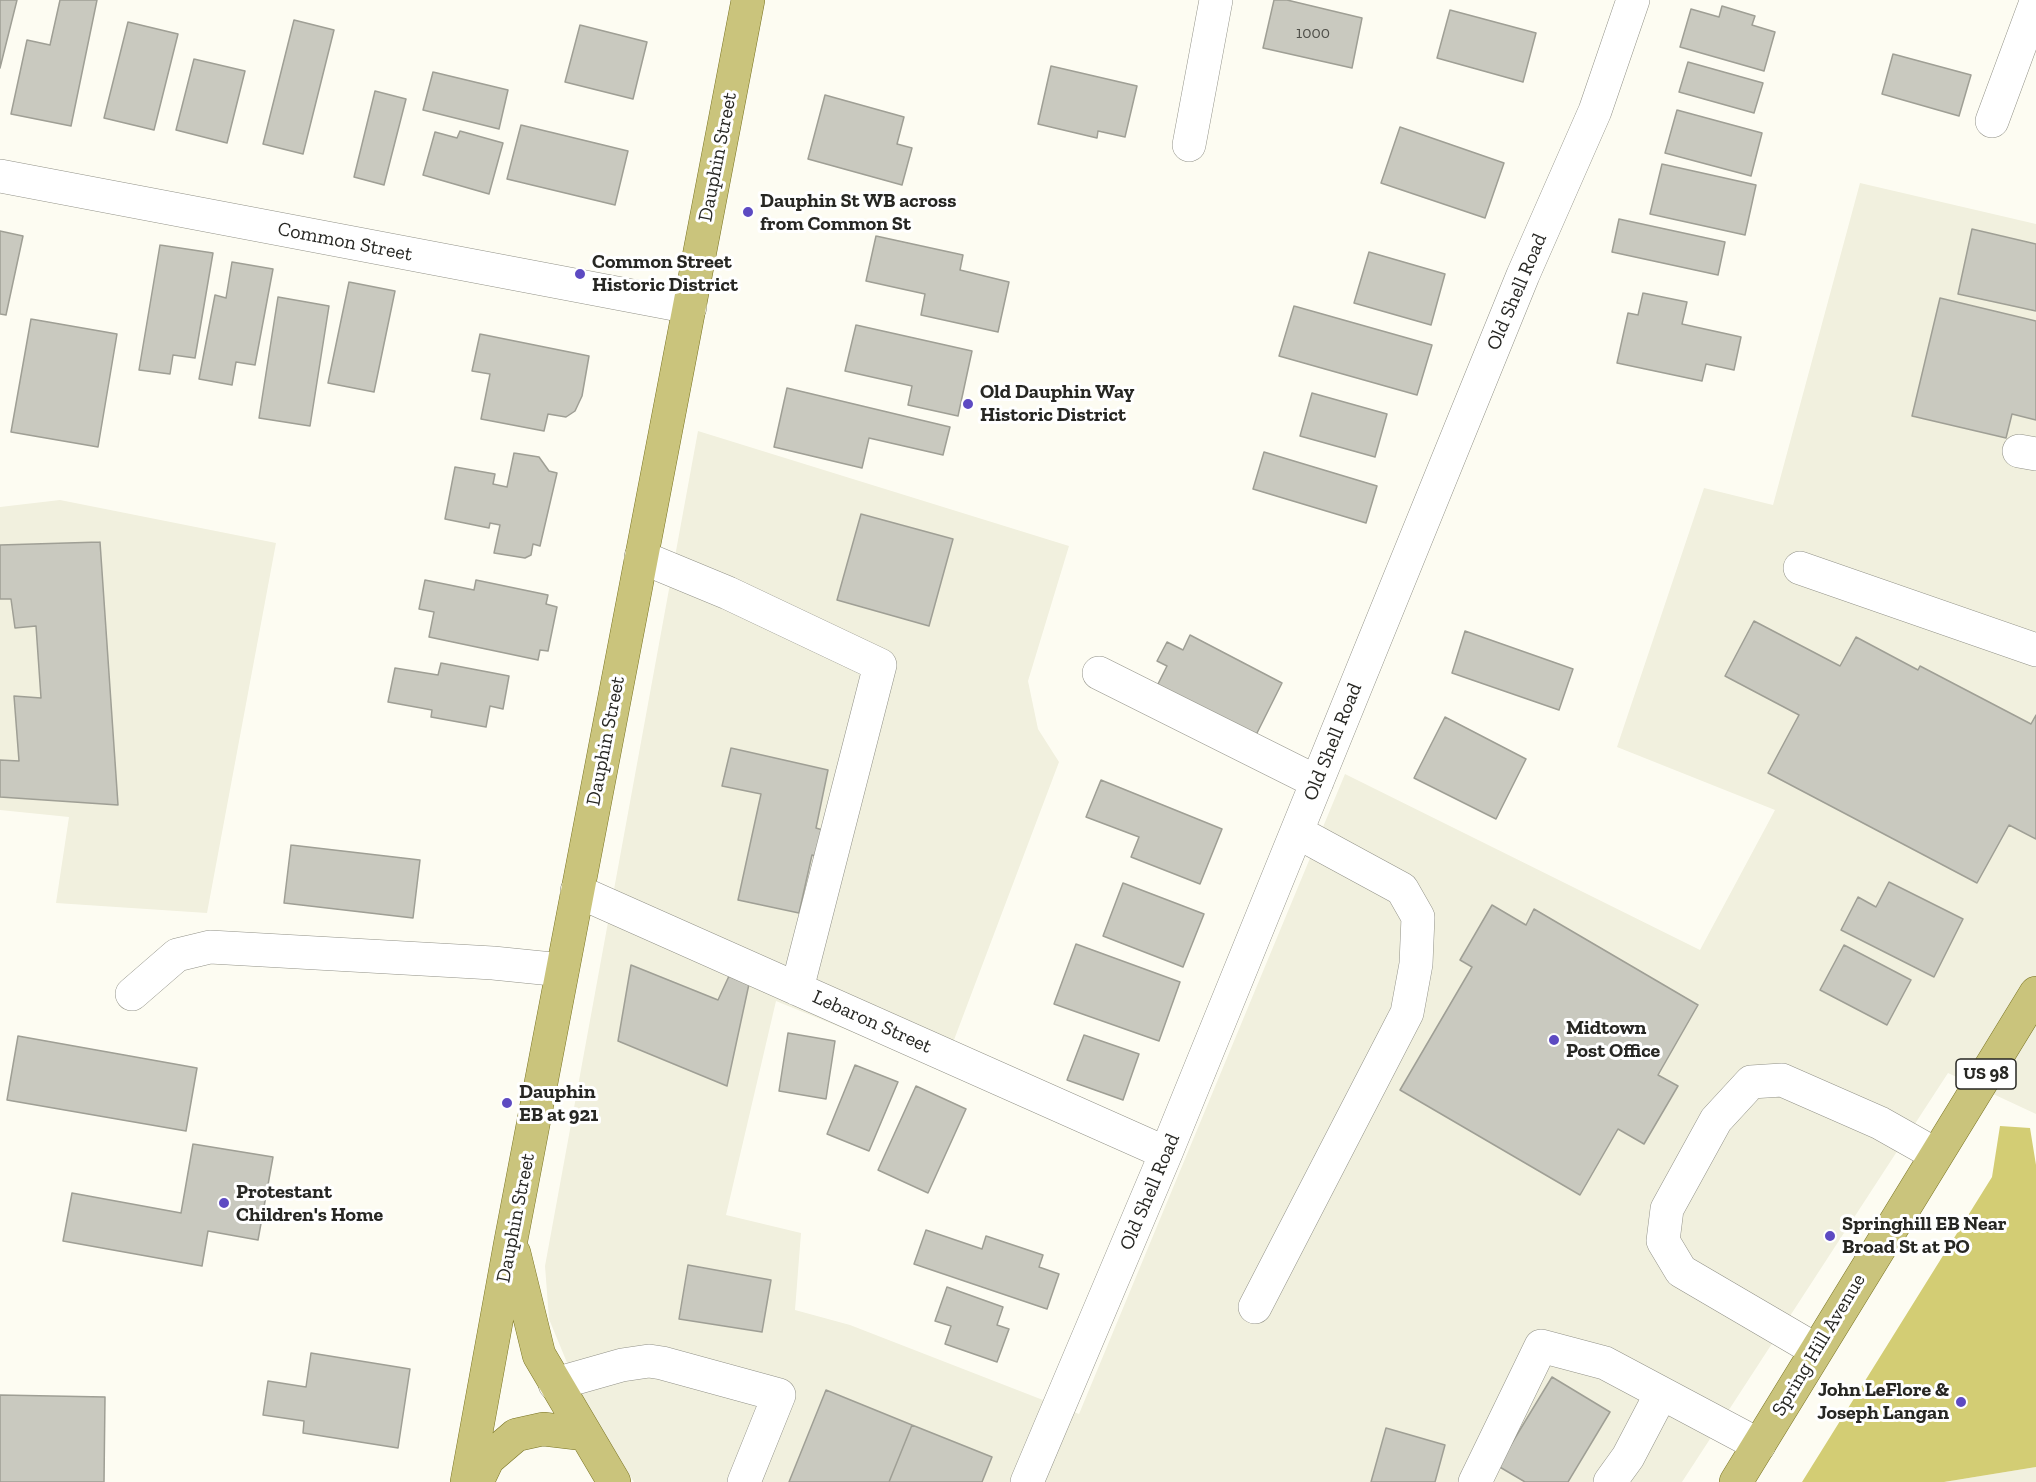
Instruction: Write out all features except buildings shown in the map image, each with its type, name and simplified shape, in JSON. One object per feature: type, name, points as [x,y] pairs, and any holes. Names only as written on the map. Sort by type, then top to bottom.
[{"type":"main road","name":"Dauphin Street","points":[[467,1482],[562,970],[748,0]]},
{"type":"main road","name":"Spring Hill Avenue","points":[[1736,1482],[1935,1154],[2036,993]]},
{"type":"main road","points":[[511,1240],[539,1356],[614,1482]]},
{"type":"main road","points":[[477,1482],[488,1459],[516,1435],[543,1429],[585,1434]]},
{"type":"street","points":[[1189,145],[1216,0]]},
{"type":"street","name":"Old Shell Road","points":[[1027,1482],[1166,1153],[1523,275],[1595,111],[1632,0]]},
{"type":"street","points":[[1992,121],[2036,2]]},
{"type":"street","name":"Common Street","points":[[0,176],[690,307]]},
{"type":"street","points":[[641,557],[728,593],[880,665],[797,989]]},
{"type":"street","points":[[1800,568],[2036,650]]},
{"type":"street","points":[[1099,673],[1317,782]]},
{"type":"street","points":[[1255,1307],[1407,1013],[1416,964],[1418,917],[1402,889],[1297,832]]},
{"type":"street","name":"Lebaron Street","points":[[578,891],[1166,1153]]},
{"type":"street","points":[[132,994],[177,955],[210,947],[493,963],[562,970]]},
{"type":"street","points":[[1816,1350],[1681,1271],[1663,1241],[1667,1209],[1716,1120],[1751,1082],[1782,1080],[1880,1123],[1935,1154]]},
{"type":"street","points":[[1477,1477],[1525,1391],[1541,1346],[1566,1350],[1605,1363],[1759,1444]]},
{"type":"street","points":[[555,1384],[622,1365],[649,1361],[663,1362],[779,1395],[744,1482]]},
{"type":"street","points":[[1610,1482],[1628,1456],[1661,1394]]},
{"type":"street","points":[[1477,1477],[1504,1446]]},
{"type":"shaded area","points":[[1860,183],[2036,224],[2036,1114],[1948,1073],[1682,1482],[634,1482],[582,1399],[549,1319],[545,1266],[698,431],[1069,546],[1028,681],[1038,729],[1059,762],[943,1069],[776,1001],[726,1215],[801,1233],[795,1310],[850,1325],[1079,1414],[1345,774],[1700,950],[1775,810],[1617,747],[1704,488],[1773,505]]},
{"type":"shaded area","points":[[60,500],[276,543],[207,913],[56,903],[69,817],[0,810],[0,507]]},
{"type":"shaded area","points":[[2000,1126],[2030,1128],[2036,1165],[2036,1467],[1944,1482],[1802,1482],[1992,1177]]},
{"type":"shaded area","points":[[2036,1467],[2036,1482],[1944,1482]]},
{"type":"place","name":"Dauphin St WB across from Common St","points":[[748,212]]},
{"type":"place","name":"Common Street Historic District","points":[[580,274]]},
{"type":"place","name":"Old Dauphin Way Historic District","points":[[968,404]]},
{"type":"place","name":"Midtown Post Office","points":[[1554,1040]]},
{"type":"place","name":"Dauphin EB at 921","points":[[507,1103]]},
{"type":"place","name":"Protestant Children's Home","points":[[224,1203]]},
{"type":"place","name":"Springhill EB Near Broad St at PO","points":[[1830,1236]]},
{"type":"place","name":"John LeFlore & Joseph Langan","points":[[1961,1402]]}]
